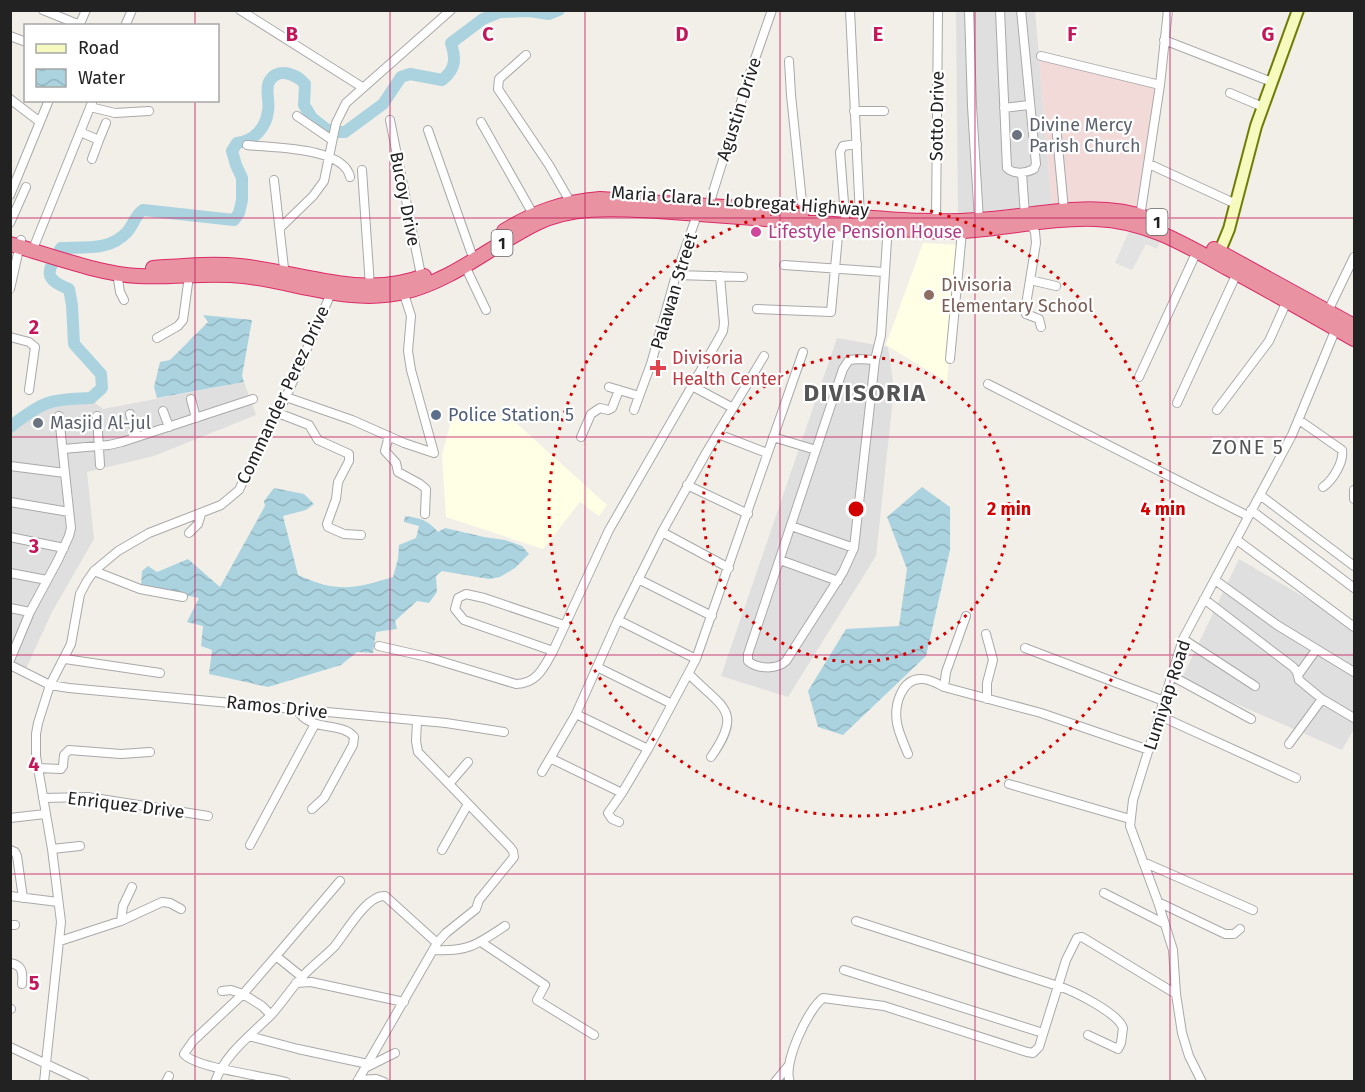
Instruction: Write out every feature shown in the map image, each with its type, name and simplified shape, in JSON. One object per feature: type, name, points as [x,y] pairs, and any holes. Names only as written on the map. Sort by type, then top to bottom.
[{"type":"highway","name":"Maria Clara L. Lobregat Highway","points":[[423,281],[533,214],[571,202],[600,199],[888,224],[936,226],[979,220],[1140,220],[1197,251],[1217,256],[1237,273],[1287,301],[1354,326]]},
{"type":"highway","name":"Maria Clara L. Lobregat Highway","points":[[71,257],[147,268],[200,265],[239,266],[285,279],[333,288],[350,295],[377,295],[465,266],[538,222],[566,213],[622,209],[803,212],[842,220],[860,217],[888,224]]},
{"type":"highway","name":"Maria Clara L. Lobregat Highway","points":[[936,226],[962,232],[1064,210],[1103,209],[1169,226],[1217,256],[1335,319],[1354,339]]},
{"type":"highway","name":"Maria Clara L. Lobregat Highway","points":[[15,242],[36,244],[49,251]]},
{"type":"highway","name":"Maria Clara L. Lobregat Highway","points":[[15,242],[71,257],[117,273],[137,276],[223,274],[285,279]]},
{"type":"highway","name":"Maria Clara L. Lobregat Highway","points":[[333,288],[370,286],[401,288]]},
{"type":"street","points":[[43,10],[78,24]]},
{"type":"street","points":[[80,24],[86,10]]},
{"type":"street","points":[[126,24],[132,10]]},
{"type":"street","points":[[240,10],[362,87]]},
{"type":"street","points":[[435,10],[440,19]]},
{"type":"street","points":[[280,228],[322,185],[327,173],[328,155],[336,123],[346,103],[451,10]]},
{"type":"street","points":[[850,10],[860,217]]},
{"type":"street","name":"Sotto Drive","points":[[936,226],[938,10]]},
{"type":"street","points":[[969,10],[979,220]]},
{"type":"street","points":[[1000,10],[1007,168],[1013,172],[1022,173],[1034,169],[1036,164],[1021,10]]},
{"type":"street","points":[[1140,220],[1160,84],[1168,10]]},
{"type":"street","points":[[1217,256],[1236,204],[1244,168],[1263,107],[1298,10]]},
{"type":"street","name":"Agustin Drive","points":[[702,209],[771,12]]},
{"type":"street","points":[[1164,40],[1272,82]]},
{"type":"street","points":[[526,56],[499,79],[498,89],[571,202]]},
{"type":"street","points":[[1041,56],[1160,84]]},
{"type":"street","points":[[789,61],[803,212]]},
{"type":"street","points":[[1230,93],[1263,107]]},
{"type":"street","points":[[10,99],[40,122]]},
{"type":"street","points":[[10,195],[48,102]]},
{"type":"street","points":[[36,244],[92,104],[115,113],[149,111]]},
{"type":"street","points":[[1004,108],[1029,105]]},
{"type":"street","points":[[854,111],[884,111]]},
{"type":"street","points":[[297,116],[333,136]]},
{"type":"street","name":"Bucoy Drive","points":[[390,120],[423,281]]},
{"type":"street","points":[[481,122],[533,214]]},
{"type":"street","points":[[92,159],[106,123]]},
{"type":"street","points":[[1056,124],[1064,210]]},
{"type":"street","points":[[429,130],[471,252]]},
{"type":"street","points":[[80,132],[99,140]]},
{"type":"street","points":[[757,309],[831,312],[842,220],[840,152],[843,146],[857,144]]},
{"type":"street","points":[[247,145],[328,155],[343,164],[350,177]]},
{"type":"street","points":[[1149,164],[1236,204]]},
{"type":"street","points":[[362,170],[370,286]]},
{"type":"street","points":[[1022,173],[1029,219],[1035,232],[1036,243],[1025,311],[1026,314],[1039,319],[1041,327]]},
{"type":"street","points":[[274,180],[285,279]]},
{"type":"street","points":[[10,223],[26,187]]},
{"type":"street","name":"Palawan Street","points":[[634,410],[651,364],[676,275],[702,209]]},
{"type":"street","points":[[875,360],[853,359],[845,364],[748,654],[748,661],[753,665],[774,668],[786,661],[837,580],[854,548],[875,360],[881,335],[888,224]]},
{"type":"street","points":[[950,359],[962,232]]},
{"type":"street","points":[[10,289],[15,242]]},
{"type":"street","points":[[1139,377],[1197,251]]},
{"type":"street","name":"Lumiyap Road","points":[[1202,1082],[1189,1056],[1182,1033],[1173,950],[1158,902],[1134,840],[1130,819],[1133,800],[1183,639],[1299,420],[1335,319],[1354,257]]},
{"type":"street","points":[[784,265],[884,272]]},
{"type":"street","points":[[465,266],[486,310]]},
{"type":"street","points":[[117,273],[120,292],[124,300]]},
{"type":"street","points":[[1177,403],[1237,273]]},
{"type":"street","points":[[676,275],[743,277]]},
{"type":"street","points":[[157,338],[178,326],[183,320],[189,276]]},
{"type":"street","points":[[379,646],[427,657],[516,684],[535,679],[541,673],[618,513],[723,331],[720,276]]},
{"type":"street","points":[[1030,280],[1056,286]]},
{"type":"street","name":"Commander Perez Drive","points":[[44,1082],[61,922],[52,849],[38,768],[36,734],[50,685],[71,644],[81,594],[94,571],[132,543],[149,533],[221,505],[239,490],[286,397],[333,288]]},
{"type":"street","points":[[286,397],[352,420],[434,453],[411,370],[408,345],[411,316],[401,288]]},
{"type":"street","points":[[1217,410],[1269,341],[1287,301]]},
{"type":"street","points":[[10,337],[29,342],[35,347],[29,390]]},
{"type":"street","points":[[619,822],[612,819],[608,813],[648,749],[696,659],[803,352]]},
{"type":"street","points":[[542,772],[576,714],[618,620],[687,485],[764,356]]},
{"type":"street","points":[[988,384],[1250,513],[1354,588]]},
{"type":"street","points":[[692,386],[733,408]]},
{"type":"street","points":[[609,387],[639,396]]},
{"type":"street","points":[[581,437],[591,414],[600,408],[612,408],[619,390]]},
{"type":"street","points":[[191,399],[196,418]]},
{"type":"street","points":[[63,449],[99,446],[137,437],[253,399]]},
{"type":"street","points":[[163,411],[169,427]]},
{"type":"street","points":[[278,413],[309,425],[318,440],[349,454],[349,461],[338,482],[334,507],[327,524],[336,532],[360,535]]},
{"type":"street","points":[[130,414],[137,437]]},
{"type":"street","points":[[10,660],[30,612],[70,532],[59,416]]},
{"type":"street","points":[[98,416],[100,465]]},
{"type":"street","points":[[1299,420],[1342,450],[1342,458],[1331,480],[1323,487]]},
{"type":"street","points":[[718,434],[767,453]]},
{"type":"street","points":[[389,436],[385,451],[396,462],[398,472],[425,487],[427,496],[425,514]]},
{"type":"street","points":[[773,437],[816,450]]},
{"type":"street","points":[[10,466],[65,473]]},
{"type":"street","points":[[687,485],[747,514]]},
{"type":"street","points":[[1354,490],[1354,499]]},
{"type":"street","points":[[1260,495],[1354,566]]},
{"type":"street","points":[[10,502],[69,512]]},
{"type":"street","points":[[189,533],[198,524],[201,514]]},
{"type":"street","points":[[791,526],[854,548]]},
{"type":"street","points":[[662,532],[729,568]]},
{"type":"street","points":[[10,537],[64,548]]},
{"type":"street","points":[[1237,540],[1354,627]]},
{"type":"street","points":[[780,560],[837,580]]},
{"type":"street","points":[[94,571],[140,588],[183,597]]},
{"type":"street","points":[[10,573],[47,580]]},
{"type":"street","points":[[638,579],[712,616]]},
{"type":"street","points":[[1215,580],[1277,625],[1354,672]]},
{"type":"street","points":[[553,651],[464,620],[455,609],[458,598],[466,594],[484,598],[564,626]]},
{"type":"street","points":[[1204,599],[1293,668],[1299,680],[1322,699],[1354,718]]},
{"type":"street","points":[[10,608],[30,612]]},
{"type":"street","points":[[944,687],[946,672],[966,616]]},
{"type":"street","points":[[618,620],[696,659]]},
{"type":"street","points":[[986,634],[993,660],[987,683],[987,699]]},
{"type":"street","points":[[1183,639],[1255,686]]},
{"type":"street","points":[[1024,648],[1164,701]]},
{"type":"street","points":[[1298,675],[1316,650]]},
{"type":"street","points":[[65,659],[160,673]]},
{"type":"street","points":[[10,665],[50,685]]},
{"type":"street","points":[[597,667],[672,704]]},
{"type":"street","points":[[689,674],[720,703],[728,717],[728,727],[711,757]]},
{"type":"street","points":[[1172,676],[1251,719]]},
{"type":"street","points":[[908,754],[900,736],[896,707],[905,687],[915,680],[928,680],[944,687],[1041,713],[1149,750]]},
{"type":"street","name":"Ramos Drive","points":[[50,685],[417,721],[504,732]]},
{"type":"street","points":[[1289,744],[1322,699]]},
{"type":"street","points":[[297,710],[305,719],[315,724],[347,731],[353,735],[354,740],[324,798],[312,809]]},
{"type":"street","points":[[576,714],[648,749]]},
{"type":"street","points":[[1160,716],[1296,778]]},
{"type":"street","points":[[357,1081],[435,947],[446,933],[476,909],[480,900],[514,857],[510,847],[418,753],[417,721]]},
{"type":"street","points":[[250,845],[315,724]]},
{"type":"street","points":[[38,768],[61,769],[64,755],[69,750],[121,754],[150,752]]},
{"type":"street","points":[[550,758],[622,793]]},
{"type":"street","points":[[449,784],[468,762]]},
{"type":"street","points":[[1009,784],[1130,819]]},
{"type":"street","name":"Enriquez Drive","points":[[43,798],[88,797],[208,816]]},
{"type":"street","points":[[442,850],[468,804]]},
{"type":"street","points":[[10,818],[45,814]]},
{"type":"street","points":[[52,849],[80,846]]},
{"type":"street","points":[[10,850],[17,856],[23,898]]},
{"type":"street","points":[[1143,862],[1253,909]]},
{"type":"street","points":[[286,1082],[220,1069],[189,1059],[185,1052],[206,1028],[243,994],[340,881]]},
{"type":"street","points":[[121,921],[123,906],[132,887]]},
{"type":"street","points":[[1104,893],[1165,924]]},
{"type":"street","points":[[10,896],[58,902]]},
{"type":"street","points":[[215,1082],[220,1069],[249,1036],[271,1015],[299,980],[336,945],[371,902],[379,896],[392,902],[435,947],[462,950],[481,942],[505,926]]},
{"type":"street","points":[[60,941],[121,921],[162,902],[170,903],[181,909]]},
{"type":"street","points":[[1158,902],[1225,934],[1234,934],[1240,929]]},
{"type":"street","points":[[856,921],[1058,986],[1083,996],[1122,1024],[1121,1043],[1118,1049],[1088,1035]]},
{"type":"street","points":[[790,1082],[789,1065],[806,1023],[817,1002],[823,998],[884,1006],[1026,1052],[1037,1051],[1072,946],[1077,938],[1082,937],[1176,994]]},
{"type":"street","points":[[481,942],[545,985],[537,1000],[594,1035]]},
{"type":"street","points":[[276,956],[299,980],[404,1002]]},
{"type":"street","points":[[10,963],[21,968],[22,984]]},
{"type":"street","points":[[844,970],[1043,1033]]},
{"type":"street","points":[[222,991],[231,990],[243,994],[262,1006],[271,1015]]},
{"type":"street","points":[[249,1036],[367,1066],[396,1053]]},
{"type":"street","points":[[10,1047],[85,1082]]},
{"type":"street","points":[[775,1082],[789,1065]]},
{"type":"street","points":[[357,1081],[376,1079],[384,1082]]},
{"type":"shaded area","points":[[956,11],[1035,11],[1052,207],[958,216]]},
{"type":"shaded area","points":[[1039,58],[1157,87],[1139,209],[1091,201],[1052,207]]},
{"type":"shaded area","points":[[1130,229],[1160,242],[1157,249],[1146,244],[1132,270],[1115,263]]},
{"type":"shaded area","name":"Divisoria Elementary School","points":[[923,243],[959,245],[947,382],[886,345]]},
{"type":"shaded area","points":[[837,338],[888,347],[894,389],[876,556],[788,697],[721,676]]},
{"type":"shaded area","points":[[244,382],[256,415],[154,456],[87,472],[94,539],[52,612],[26,669],[11,661],[10,433],[39,410],[55,404],[94,402],[103,409]]},
{"type":"shaded area","points":[[455,407],[515,422],[607,505],[599,516],[580,502],[543,549],[446,517],[442,455]]},
{"type":"shaded area","points":[[1239,559],[1354,626],[1354,729],[1342,750],[1181,680]]},
{"type":"water","points":[[203,315],[252,320],[242,376],[244,382],[157,398],[154,387],[160,362],[170,360],[208,322]]},
{"type":"water","points":[[922,487],[950,507],[950,550],[926,656],[843,735],[818,727],[808,691],[846,629],[899,626],[907,569],[887,517]]},
{"type":"water","points":[[274,488],[304,494],[314,504],[306,510],[283,516],[298,575],[324,585],[356,586],[393,577],[399,545],[416,538],[419,526],[404,522],[405,516],[423,520],[438,532],[445,528],[505,540],[522,546],[529,554],[515,568],[500,577],[489,579],[442,571],[436,576],[437,592],[429,603],[417,601],[395,621],[397,629],[376,632],[373,653],[357,652],[341,665],[268,687],[209,674],[212,650],[201,646],[203,626],[187,622],[199,598],[141,586],[142,571],[148,566],[157,572],[188,559],[220,587],[265,506],[264,501]]},
{"type":"waterway","points":[[10,427],[39,406],[56,401],[91,398],[102,388],[101,374],[74,344],[69,289],[51,277],[50,268],[61,248],[97,247],[113,242],[127,232],[143,210],[234,220],[239,213],[242,200],[242,178],[232,151],[237,143],[249,140],[258,133],[265,123],[268,85],[272,77],[287,73],[301,80],[305,84],[304,105],[312,118],[326,129],[345,132],[383,104],[401,77],[410,74],[442,80],[450,72],[454,63],[451,43],[483,19],[500,12],[529,11],[549,14],[559,10]]},
{"type":"place","name":"Divine Mercy Parish Church","points":[[1017,135]]},
{"type":"place","name":"Lifestyle Pension House","points":[[756,232]]},
{"type":"place","name":"Divisoria Elementary School","points":[[929,295]]},
{"type":"place","name":"Divisoria Health Center","points":[[658,368]]},
{"type":"place","name":"Police Station 5","points":[[436,415]]},
{"type":"place","name":"Masjid Al-jul","points":[[38,423]]},
{"type":"district","name":"DIVISORIA","points":[[865,393]]},
{"type":"district","name":"ZONE 5","points":[[1248,447]]}]
